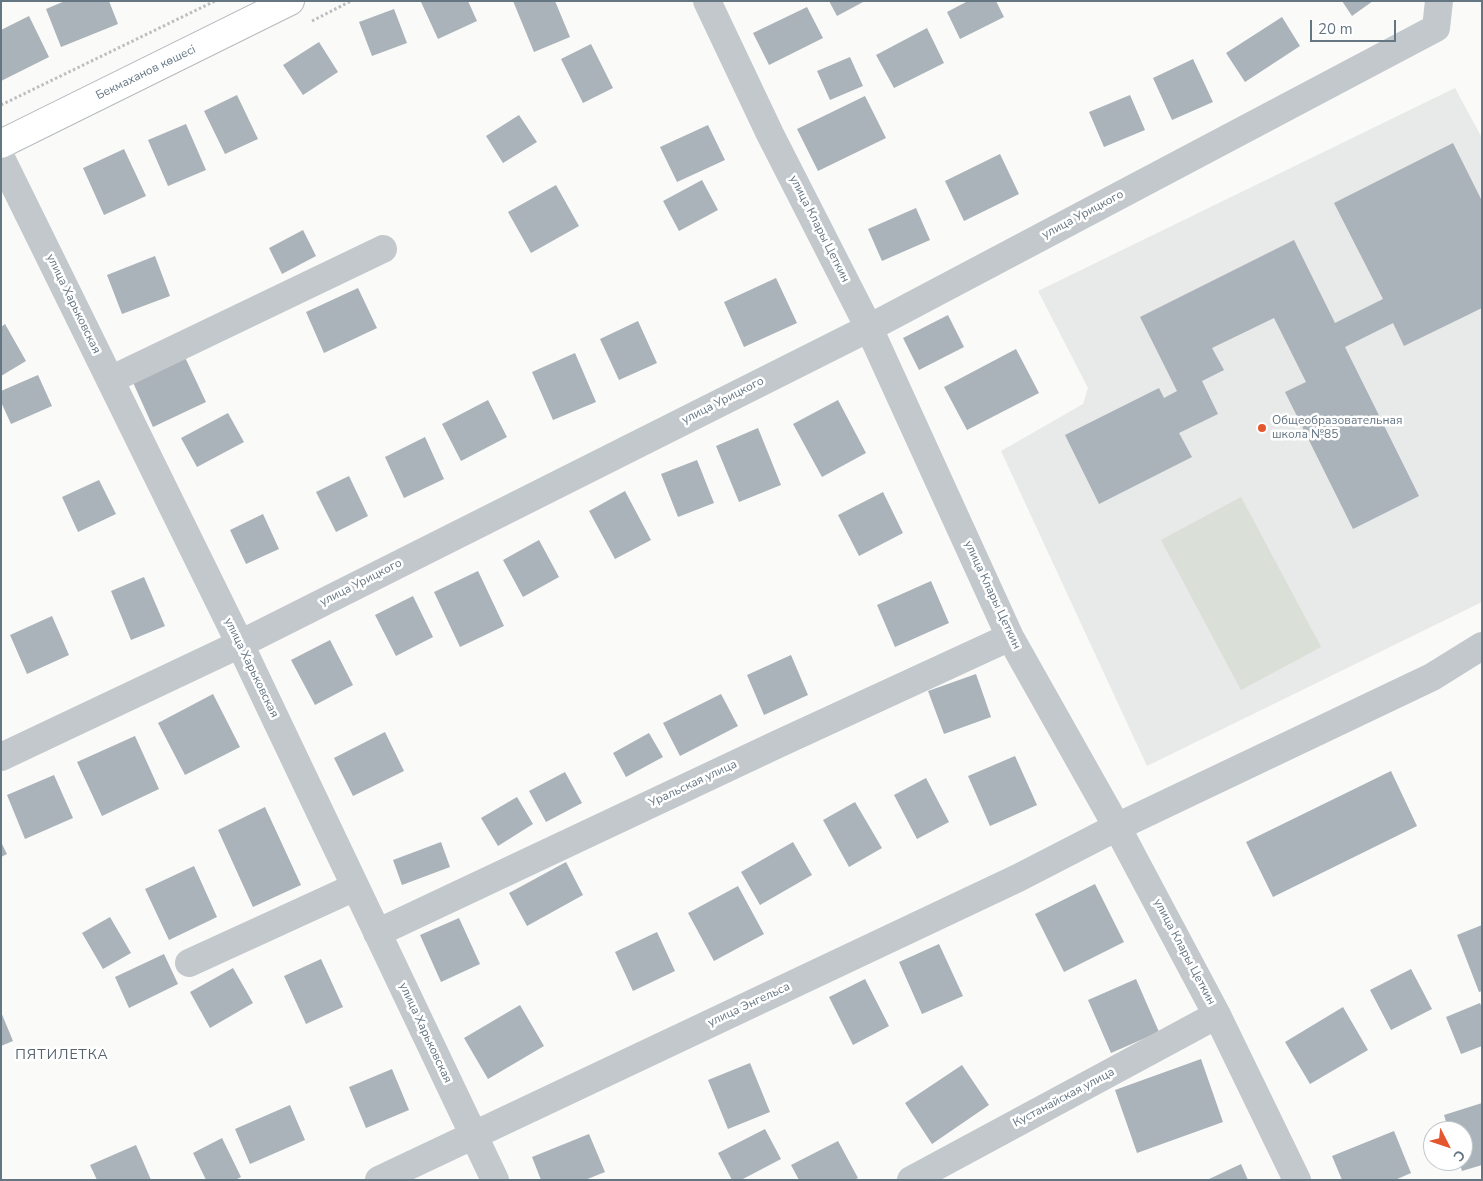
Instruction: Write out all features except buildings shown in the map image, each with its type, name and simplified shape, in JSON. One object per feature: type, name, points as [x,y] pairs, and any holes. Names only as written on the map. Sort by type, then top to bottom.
[{"type":"main road","name":"Бекмаханов көшесі","points":[[1,144],[290,1]]},
{"type":"street","name":"улица Клары Цеткин","points":[[706,1],[770,134],[869,328],[1010,637],[1117,827],[1217,1015],[1297,1180]]},
{"type":"street","name":"улица Урицкого","points":[[1,758],[240,644],[869,328],[1436,28],[1439,1]]},
{"type":"street","name":"улица Харьковская","points":[[1,158],[240,644],[495,1180]]},
{"type":"street","points":[[110,380],[383,249]]},
{"type":"street","name":"Уральская улица","points":[[377,933],[769,748],[1010,637]]},
{"type":"street","name":"улица Энгельса","points":[[378,1180],[1018,878],[1117,827],[1432,677],[1482,646]]},
{"type":"street","points":[[189,963],[355,887]]},
{"type":"street","name":"Кустанайская улица","points":[[911,1180],[1217,1015]]},
{"type":"path","points":[[1,105],[215,1]]},
{"type":"shaded area","name":"Общеобразовательная школа №85","points":[[1455,88],[1482,138],[1482,602],[1147,766],[1001,451],[1083,404],[1088,388],[1038,291]]},
{"type":"shaded area","points":[[1241,497],[1321,647],[1241,690],[1161,540]]},
{"type":"place","name":"Общеобразовательная школа №85","points":[[1262,428]]},
{"type":"district","name":"ПЯТИЛЕТКА","points":[[62,1056]]}]
